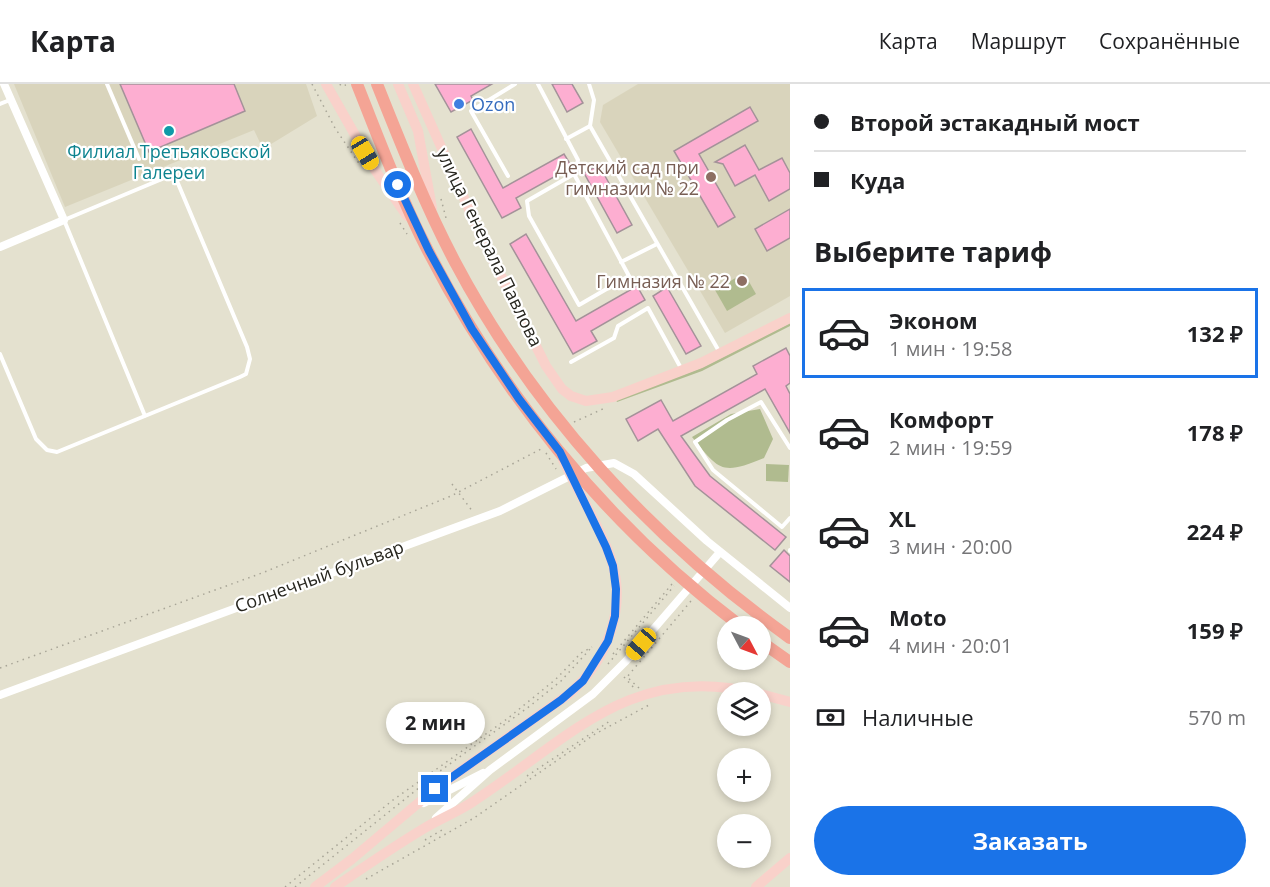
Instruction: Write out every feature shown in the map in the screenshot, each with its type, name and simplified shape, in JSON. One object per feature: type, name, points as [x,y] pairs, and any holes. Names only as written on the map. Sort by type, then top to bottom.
[{"type":"main road","points":[[326,84],[375,170],[420,233]]},
{"type":"main road","points":[[357,84],[420,233],[482,345],[560,452],[608,509],[648,548],[729,616]]},
{"type":"main road","points":[[377,84],[434,220],[457,265],[496,332],[580,447],[641,513],[681,551],[742,603],[790,638]]},
{"type":"main road","points":[[398,84],[418,131],[434,220]]},
{"type":"main road","name":"улица Генерала Павлова","points":[[413,84],[480,234],[546,366],[562,389],[580,400],[613,397],[682,371]]},
{"type":"main road","points":[[682,371],[790,318]]},
{"type":"main road","points":[[315,887],[456,774],[569,694],[592,670],[608,641],[616,609],[613,566],[560,452]]},
{"type":"main road","points":[[771,649],[790,662]]},
{"type":"main road","points":[[335,887],[423,829],[471,802],[579,726],[620,703],[662,690],[699,686],[717,688]]},
{"type":"main road","points":[[771,697],[790,702]]},
{"type":"main road","points":[[756,887],[790,858]]},
{"type":"street","points":[[0,247],[64,220],[4,84]]},
{"type":"street","name":"Солнечный бульвар","points":[[0,695],[476,520],[599,464],[614,464],[634,474],[720,552]]},
{"type":"street","points":[[423,829],[490,770],[593,694],[626,661],[720,552],[790,607]]},
{"type":"street","points":[[411,810],[490,770]]},
{"type":"lane","points":[[106,84],[139,159]]},
{"type":"lane","points":[[508,176],[471,111],[515,84]]},
{"type":"lane","points":[[538,84],[578,160],[574,174],[629,276],[579,305],[528,216],[527,201],[574,174]]},
{"type":"lane","points":[[589,84],[594,100],[590,126],[720,354]]},
{"type":"lane","points":[[0,104],[11,100]]},
{"type":"lane","points":[[566,139],[590,126]]},
{"type":"lane","points":[[0,354],[36,439],[47,450],[57,452],[145,416],[246,374],[250,359],[247,347],[174,174],[64,220],[145,416]]},
{"type":"lane","points":[[621,262],[658,244]]},
{"type":"lane","points":[[571,362],[614,338],[618,326],[648,308],[682,371]]},
{"type":"lane","points":[[790,448],[761,402],[727,420],[695,442],[713,470],[782,527],[790,518]]},
{"type":"path","points":[[340,84],[341,86],[348,84]]},
{"type":"path","points":[[570,425],[605,408]]},
{"type":"path","points":[[0,668],[262,573],[458,492],[544,447]]},
{"type":"path","points":[[553,464],[558,473]]},
{"type":"path","points":[[452,484],[472,509],[476,520]]},
{"type":"path","points":[[608,662],[675,583]]},
{"type":"path","points":[[285,887],[393,800],[507,719],[556,679],[581,653],[591,646],[599,653]]},
{"type":"path","points":[[295,887],[344,849]]},
{"type":"shaded area","name":"Филиал Третьяковской Галереи","points":[[14,84],[306,84],[317,116],[263,149],[254,130],[65,207]]},
{"type":"shaded area","name":"Детский сад при гимназии № 22","points":[[638,84],[790,84],[790,296],[725,333],[600,122],[603,105]]},
{"type":"green space","points":[[744,273],[756,294],[727,311],[715,290]]},
{"type":"green space","points":[[790,323],[790,326],[702,371],[617,402],[616,400],[701,368]]},
{"type":"green space","points":[[760,409],[773,439],[764,458],[750,464],[722,467],[709,457],[692,437],[731,414]]},
{"type":"green space","points":[[766,464],[789,465],[788,482],[766,481]]},
{"type":"building","name":"Филиал Третьяковской Галереи","points":[[120,84],[234,84],[245,111],[149,152]]},
{"type":"building","points":[[435,84],[492,84],[471,96],[473,100],[451,112]]},
{"type":"building","points":[[552,84],[572,84],[583,103],[567,112]]},
{"type":"building","points":[[750,107],[758,121],[699,154],[735,217],[718,227],[674,151]]},
{"type":"building","points":[[471,129],[503,188],[564,154],[572,167],[516,198],[521,208],[502,218],[457,137]]},
{"type":"building","points":[[745,145],[759,170],[782,158],[790,173],[790,189],[769,201],[755,175],[735,186],[723,164],[715,162]]},
{"type":"building","points":[[599,165],[632,225],[617,233],[584,173]]},
{"type":"building","name":"Гимназия № 22","points":[[790,209],[790,238],[767,251],[755,229]]},
{"type":"building","points":[[526,234],[576,321],[637,286],[645,300],[591,331],[597,341],[573,354],[510,244]]},
{"type":"building","points":[[667,287],[701,346],[686,354],[653,296]]},
{"type":"building","points":[[786,348],[790,356],[790,383],[786,386],[790,394],[790,433],[765,389],[681,436],[710,476],[786,537],[775,550],[695,486],[658,429],[638,441],[626,419],[661,400],[673,421],[757,374],[753,366]]},
{"type":"building","points":[[784,550],[790,556],[790,582],[770,566]]},
{"type":"place","name":"Ozon","points":[[459,104]]},
{"type":"place","name":"Филиал Третьяковской Галереи","points":[[169,131]]},
{"type":"place","name":"Детский сад при гимназии № 22","points":[[711,177]]},
{"type":"place","name":"Гимназия № 22","points":[[742,281]]},
{"type":"route","points":[[398,185],[429,251],[472,329],[519,399],[560,452],[606,547],[615,574],[616,589],[615,616],[608,641],[595,666],[583,681],[561,700],[435,789]]}]
